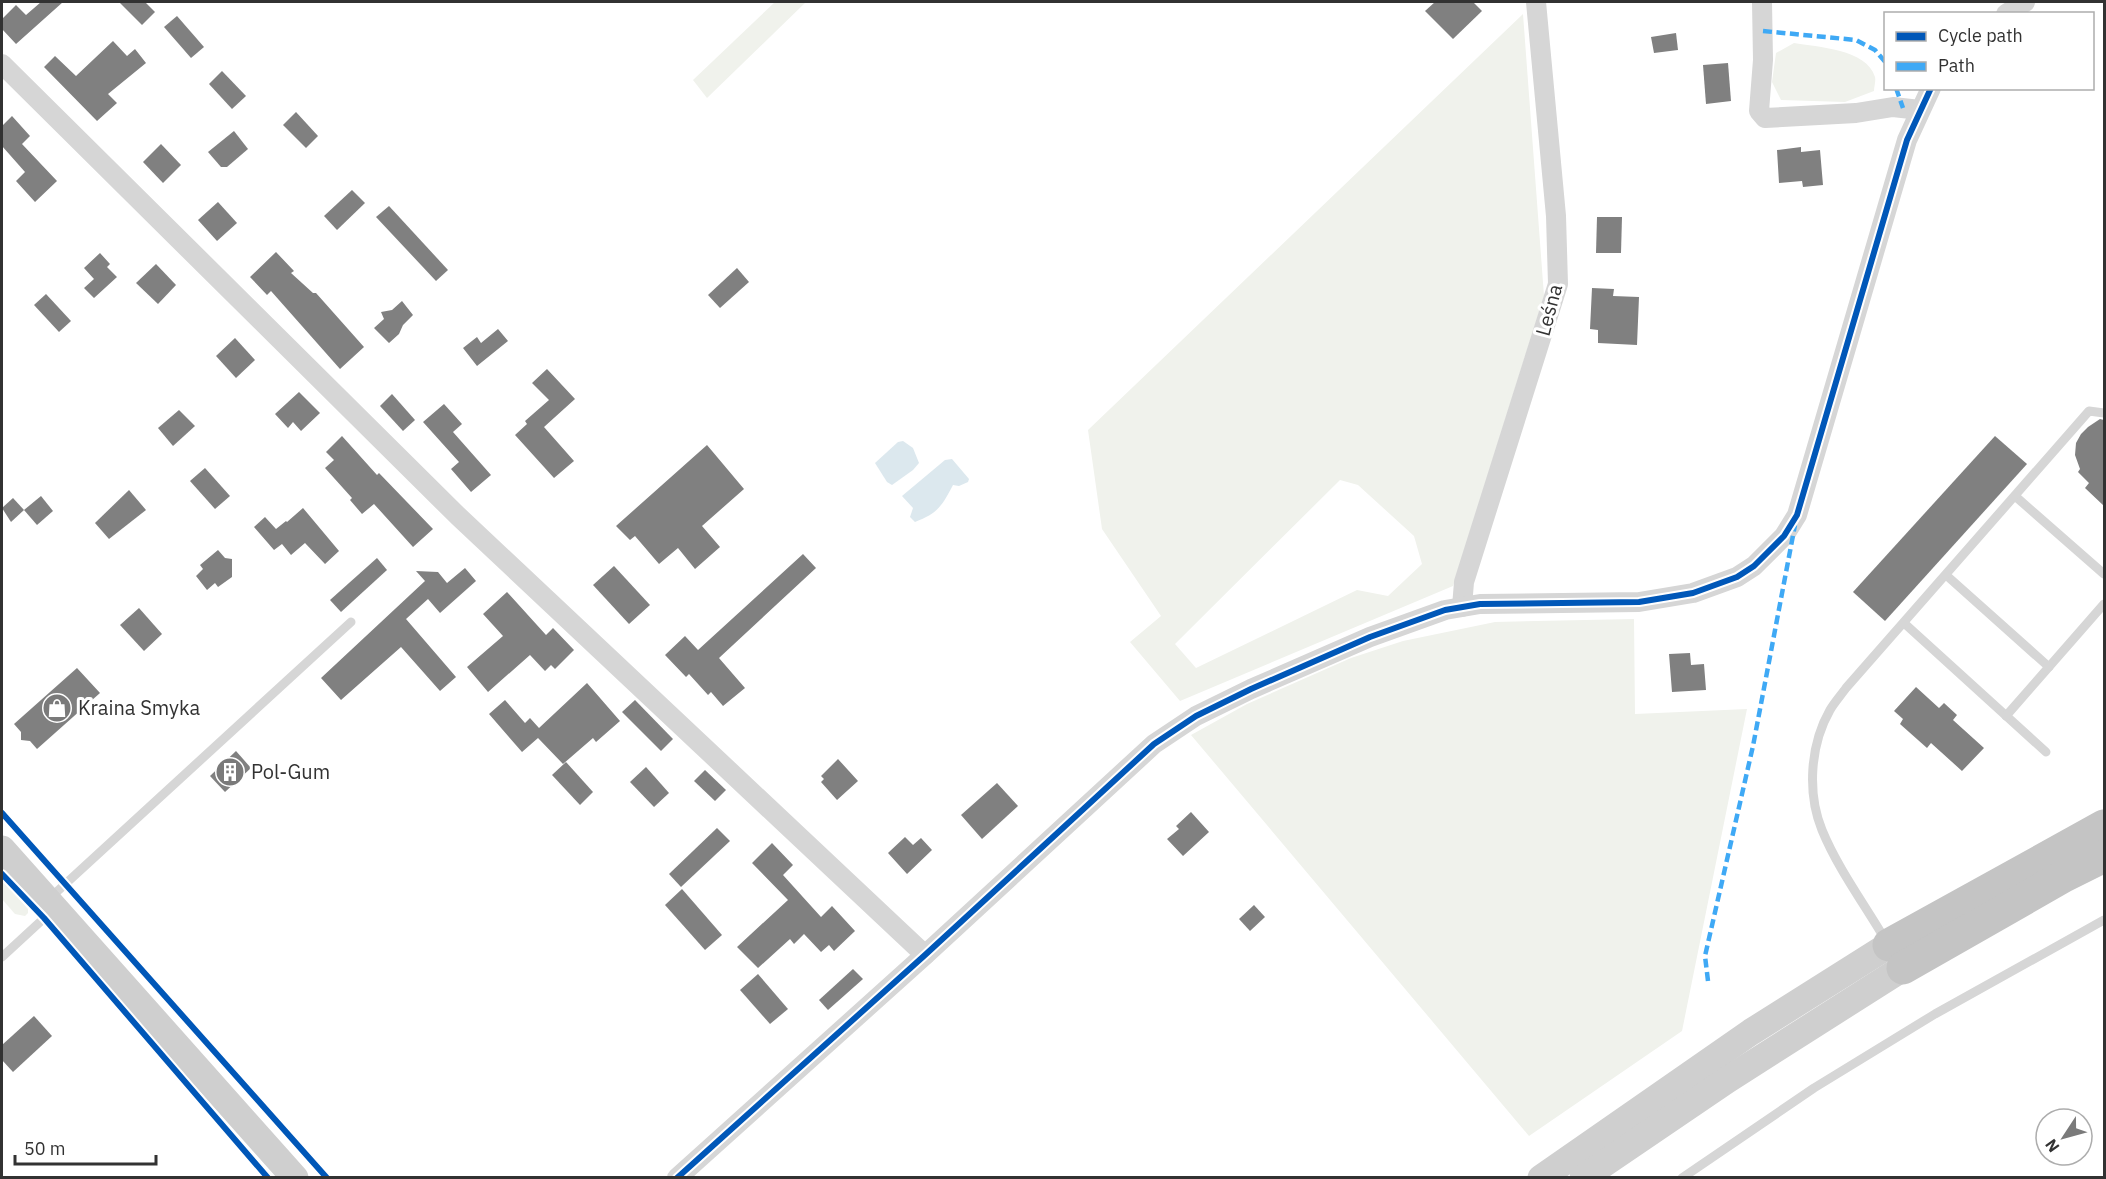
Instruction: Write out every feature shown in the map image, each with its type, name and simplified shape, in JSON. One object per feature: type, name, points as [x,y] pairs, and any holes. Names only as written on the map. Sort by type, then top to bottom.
[{"type":"highway","points":[[1896,957],[2104,826]]},
{"type":"highway","points":[[1896,957],[2104,856]]},
{"type":"main road","points":[[2,849],[295,1178]]},
{"type":"main road","points":[[1541,1178],[1741,1039],[1896,957]]},
{"type":"main road","points":[[1583,1178],[1736,1074],[1896,957]]},
{"type":"street","name":"Leśna","points":[[1462,607],[1464,582],[1558,284],[1556,216],[1536,2]]},
{"type":"street","points":[[1762,2],[1763,60],[1759,111],[1765,118],[1856,113],[1893,107],[1920,110]]},
{"type":"street","points":[[2009,12],[2025,2]]},
{"type":"street","points":[[2,64],[458,516],[925,955]]},
{"type":"street","points":[[677,1178],[925,955],[1154,744],[1196,716],[1251,689],[1370,637],[1445,610],[1480,604],[1639,602],[1693,593],[1737,577],[1769,553],[1784,536],[1797,515],[1907,140],[1930,90]]},
{"type":"lane","points":[[1896,957],[1825,838],[1815,809],[1813,778],[1815,750],[1821,729],[1830,709],[1846,688],[2089,411],[2104,413]]},
{"type":"lane","points":[[2015,496],[2104,574]]},
{"type":"lane","points":[[1946,575],[2049,667]]},
{"type":"lane","points":[[2006,716],[2104,604]]},
{"type":"lane","points":[[2,957],[51,905],[351,622]]},
{"type":"lane","points":[[1904,623],[2046,752]]},
{"type":"lane","points":[[1682,1178],[1814,1088],[1935,1014],[2104,920]]},
{"type":"shaded area","points":[[775,2],[806,2],[707,98],[693,80]]},
{"type":"shaded area","points":[[1523,14],[1544,296],[1453,586],[1180,701],[1130,642],[1161,616],[1102,529],[1088,430]],"holes":[[[1340,480],[1358,485],[1414,536],[1422,564],[1388,596],[1357,590],[1196,668],[1175,644]]]},
{"type":"shaded area","points":[[1794,43],[1840,51],[1862,60],[1875,77],[1874,91],[1845,102],[1781,100],[1772,82],[1776,53]]},
{"type":"shaded area","points":[[903,441],[913,448],[919,463],[892,485],[887,482],[875,463],[898,442]]},
{"type":"shaded area","points":[[952,459],[969,479],[968,482],[959,486],[953,485],[939,508],[915,522],[910,517],[913,508],[902,496],[945,460]]},
{"type":"shaded area","points":[[1634,619],[1635,714],[1747,709],[1682,1031],[1529,1136],[1191,735],[1247,704],[1351,658],[1403,641],[1495,622]]},
{"type":"shaded area","points":[[2,879],[28,909],[25,916],[15,914],[2,899]]},
{"type":"building","points":[[41,2],[63,2],[16,44],[2,29],[2,19],[16,5],[26,15]]},
{"type":"building","points":[[119,2],[145,2],[155,12],[142,25]]},
{"type":"building","points":[[1435,2],[1473,2],[1482,11],[1453,39],[1425,11]]},
{"type":"building","points":[[177,16],[204,47],[191,58],[164,27]]},
{"type":"building","points":[[1676,33],[1678,50],[1654,53],[1651,37]]},
{"type":"building","points":[[113,41],[127,56],[135,49],[146,63],[108,94],[117,103],[97,121],[44,67],[55,56],[76,76]]},
{"type":"building","points":[[1728,63],[1731,101],[1706,104],[1703,65]]},
{"type":"building","points":[[222,71],[246,96],[232,109],[209,84]]},
{"type":"building","points":[[296,112],[318,136],[306,148],[283,125]]},
{"type":"building","points":[[12,116],[30,136],[22,144],[57,181],[35,202],[16,181],[25,172],[2,146],[2,126]]},
{"type":"building","points":[[234,131],[248,149],[227,167],[221,167],[208,152]]},
{"type":"building","points":[[161,144],[181,165],[163,183],[143,162]]},
{"type":"building","points":[[1801,147],[1801,152],[1820,150],[1823,185],[1803,187],[1802,181],[1779,183],[1777,150]]},
{"type":"building","points":[[352,190],[365,203],[337,230],[324,216]]},
{"type":"building","points":[[218,202],[237,223],[217,241],[198,220]]},
{"type":"building","points":[[389,206],[448,270],[436,281],[376,217]]},
{"type":"building","points":[[1597,217],[1622,217],[1621,253],[1596,253]]},
{"type":"building","points":[[276,252],[294,271],[291,273],[313,293],[316,293],[364,347],[340,369],[271,291],[267,295],[250,277]]},
{"type":"building","points":[[100,253],[110,264],[107,267],[117,277],[94,298],[84,288],[94,279],[84,268]]},
{"type":"building","points":[[156,264],[176,285],[158,304],[136,283]]},
{"type":"building","points":[[737,268],[749,282],[720,308],[708,295]]},
{"type":"building","points":[[1592,288],[1614,289],[1613,296],[1639,297],[1637,345],[1598,343],[1598,330],[1590,329]]},
{"type":"building","points":[[46,294],[71,321],[59,332],[34,305]]},
{"type":"building","points":[[402,301],[413,315],[389,343],[374,328],[384,319],[381,312],[392,310]]},
{"type":"building","points":[[498,329],[508,341],[477,366],[463,348],[477,337],[481,343]]},
{"type":"building","points":[[235,338],[255,360],[236,378],[216,356]]},
{"type":"building","points":[[547,369],[575,399],[544,427],[574,461],[554,478],[515,435],[527,424],[525,421],[549,400],[532,383]]},
{"type":"building","points":[[299,392],[320,413],[301,431],[293,422],[288,428],[275,414]]},
{"type":"building","points":[[392,394],[415,420],[403,431],[380,406]]},
{"type":"building","points":[[444,404],[462,424],[453,432],[491,475],[471,492],[451,469],[459,462],[423,422]]},
{"type":"building","points":[[179,410],[195,426],[173,446],[158,428]]},
{"type":"building","points":[[2100,419],[2104,420],[2104,506],[2085,488],[2089,483],[2078,472],[2080,469],[2075,455],[2076,443],[2081,434]]},
{"type":"building","points":[[342,436],[377,475],[379,473],[433,529],[413,547],[374,504],[362,514],[350,500],[352,498],[325,468],[334,460],[326,452]]},
{"type":"building","points":[[1995,436],[2027,464],[1885,621],[1853,592]]},
{"type":"building","points":[[707,445],[744,489],[702,526],[720,547],[695,569],[678,548],[659,564],[635,536],[630,540],[616,526]]},
{"type":"building","points":[[205,468],[230,496],[215,509],[190,481]]},
{"type":"building","points":[[129,490],[146,510],[109,539],[95,523]]},
{"type":"building","points":[[41,496],[53,511],[37,525],[24,510]]},
{"type":"building","points":[[13,498],[24,510],[11,522],[2,508]]},
{"type":"building","points":[[303,508],[339,551],[325,564],[305,543],[291,555],[282,544],[274,550],[254,527],[265,517],[276,529]]},
{"type":"building","points":[[218,550],[225,558],[232,559],[232,577],[218,587],[215,583],[207,590],[196,576],[203,569],[200,565]]},
{"type":"building","points":[[803,554],[816,568],[719,658],[745,688],[723,706],[711,692],[708,695],[689,674],[686,677],[665,655],[685,636],[698,650]]},
{"type":"building","points":[[377,558],[387,570],[341,612],[330,600]]},
{"type":"building","points":[[614,566],[650,605],[629,624],[593,585]]},
{"type":"building","points":[[465,568],[476,581],[440,613],[428,599],[406,619],[456,677],[440,691],[401,647],[341,700],[321,678],[425,581],[416,571],[438,572],[447,583]]},
{"type":"building","points":[[507,592],[546,635],[553,628],[574,650],[555,669],[551,665],[545,671],[530,655],[488,692],[467,667],[503,636],[483,614]]},
{"type":"building","points":[[139,608],[162,634],[144,651],[120,625]]},
{"type":"building","points":[[1690,653],[1691,665],[1704,664],[1706,690],[1672,692],[1669,654]]},
{"type":"building","name":"Kraina Smyka","points":[[77,668],[100,693],[37,749],[30,741],[21,740],[21,732],[14,724]]},
{"type":"building","points":[[587,683],[620,721],[596,742],[593,738],[563,764],[538,738],[522,752],[489,714],[505,700],[525,723],[530,718],[539,728]]},
{"type":"building","points":[[1916,687],[1939,708],[1944,703],[1957,715],[1953,720],[1984,748],[1962,771],[1931,743],[1927,748],[1900,724],[1903,719],[1894,711]]},
{"type":"building","points":[[635,700],[673,739],[661,751],[622,712]]},
{"type":"building","name":"Pol-Gum","points":[[236,751],[251,768],[225,792],[210,776]]},
{"type":"building","points":[[838,759],[858,781],[837,800],[821,782],[824,779],[821,776]]},
{"type":"building","points":[[566,762],[593,792],[580,805],[552,775]]},
{"type":"building","points":[[646,767],[669,793],[654,807],[630,782]]},
{"type":"building","points":[[705,770],[726,790],[715,801],[694,781]]},
{"type":"building","points":[[997,783],[1018,806],[982,839],[961,815]]},
{"type":"building","points":[[1191,812],[1209,832],[1183,856],[1167,839],[1179,829],[1176,826]]},
{"type":"building","points":[[717,828],[730,841],[681,887],[669,874]]},
{"type":"building","points":[[905,837],[913,845],[921,838],[932,850],[907,874],[888,853]]},
{"type":"building","points":[[772,843],[793,865],[783,875],[821,917],[832,906],[855,931],[834,951],[829,945],[821,952],[804,934],[794,944],[790,939],[758,968],[737,947],[788,900],[752,863]]},
{"type":"building","points":[[682,889],[722,935],[705,950],[665,905]]},
{"type":"building","points":[[1254,905],[1265,917],[1250,931],[1239,919]]},
{"type":"building","points":[[853,969],[863,979],[828,1010],[819,1000]]},
{"type":"building","points":[[758,974],[788,1009],[770,1024],[740,990]]},
{"type":"building","points":[[34,1016],[52,1036],[13,1072],[2,1060],[2,1045]]},
{"type":"marked path","points":[[1763,31],[1856,40],[1875,50],[1884,61]]},
{"type":"marked path","points":[[1897,90],[1903,108]]},
{"type":"marked path","points":[[1708,981],[1705,956],[1753,746],[1795,525]]},
{"type":"cycle path","points":[[677,1178],[925,955],[1154,744],[1196,716],[1251,689],[1370,637],[1445,610],[1480,604],[1639,602],[1693,593],[1737,577],[1754,566],[1784,536],[1797,515],[1907,140],[1930,90]]},
{"type":"cycle path","points":[[2,813],[327,1178]]},
{"type":"cycle path","points":[[2,874],[44,918],[268,1178]]},
{"type":"place","name":"Kraina Smyka","points":[[57,708]]},
{"type":"place","name":"Pol-Gum","points":[[230,772]]}]
